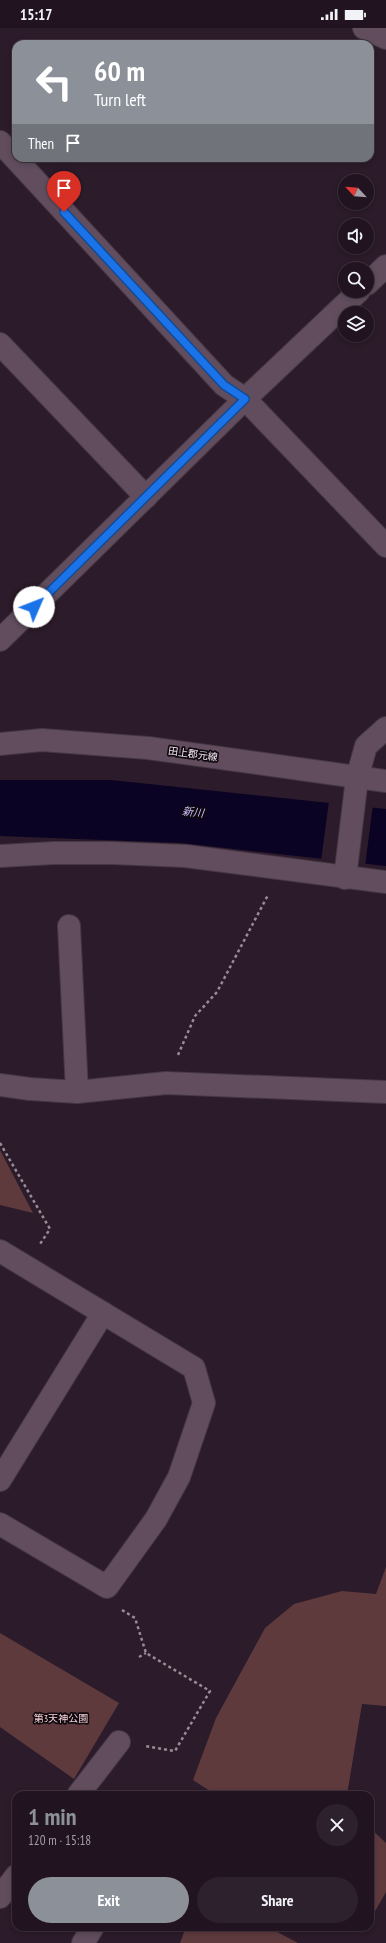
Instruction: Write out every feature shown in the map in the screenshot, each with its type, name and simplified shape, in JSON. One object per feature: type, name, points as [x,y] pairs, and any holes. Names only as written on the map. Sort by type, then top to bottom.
[{"type":"street","points":[[364,28],[386,38]]},
{"type":"street","points":[[0,142],[12,155]]},
{"type":"street","points":[[18,162],[224,385],[245,399],[386,546]]},
{"type":"street","points":[[374,277],[386,266]]},
{"type":"street","points":[[0,640],[245,399],[352,298]]},
{"type":"street","points":[[0,344],[146,497]]},
{"type":"street","points":[[345,878],[357,778],[366,746],[386,728]]},
{"type":"street","name":"田上郡元線","points":[[0,744],[42,740],[148,748],[386,781]]},
{"type":"street","points":[[0,856],[54,853],[112,853],[185,856],[345,878],[386,882]]},
{"type":"street","points":[[69,926],[77,1092]]},
{"type":"street","points":[[0,1085],[30,1089],[77,1092],[166,1083],[386,1092]]},
{"type":"street","points":[[0,1251],[194,1368],[204,1403],[179,1477],[156,1518],[107,1587],[0,1524]]},
{"type":"street","points":[[0,1480],[103,1313]]},
{"type":"street","points":[[81,1791],[119,1742]]},
{"type":"street","points":[[0,1897],[12,1881]]},
{"type":"street","points":[[83,1943],[90,1931]]},
{"type":"path","points":[[166,1083],[195,1016],[217,992],[282,869]]},
{"type":"path","points":[[0,1143],[50,1229],[25,1266]]},
{"type":"path","points":[[107,1587],[117,1607],[135,1618],[146,1653],[210,1691],[175,1751],[119,1742]]},
{"type":"path","points":[[139,1657],[146,1653]]},
{"type":"green space","points":[[0,1150],[33,1213],[0,1205]]},
{"type":"green space","points":[[386,1567],[386,1706],[362,1704],[348,1791],[210,1791],[193,1780],[216,1718],[265,1628],[294,1604],[342,1591],[376,1594]]},
{"type":"green space","name":"第3天神公園","points":[[0,1633],[119,1703],[74,1779],[0,1727]]},
{"type":"green space","points":[[374,1832],[386,1843],[386,1892],[374,1913]]},
{"type":"green space","points":[[184,1931],[276,1931],[298,1943],[180,1943]]},
{"type":"water","name":"新川","points":[[0,780],[111,780],[386,809],[386,866],[181,843],[0,836]]},
{"type":"pier","points":[[329,801],[373,805],[365,866],[321,861]]},
{"type":"route","points":[[34,607],[245,399],[224,385],[64,212]]}]
